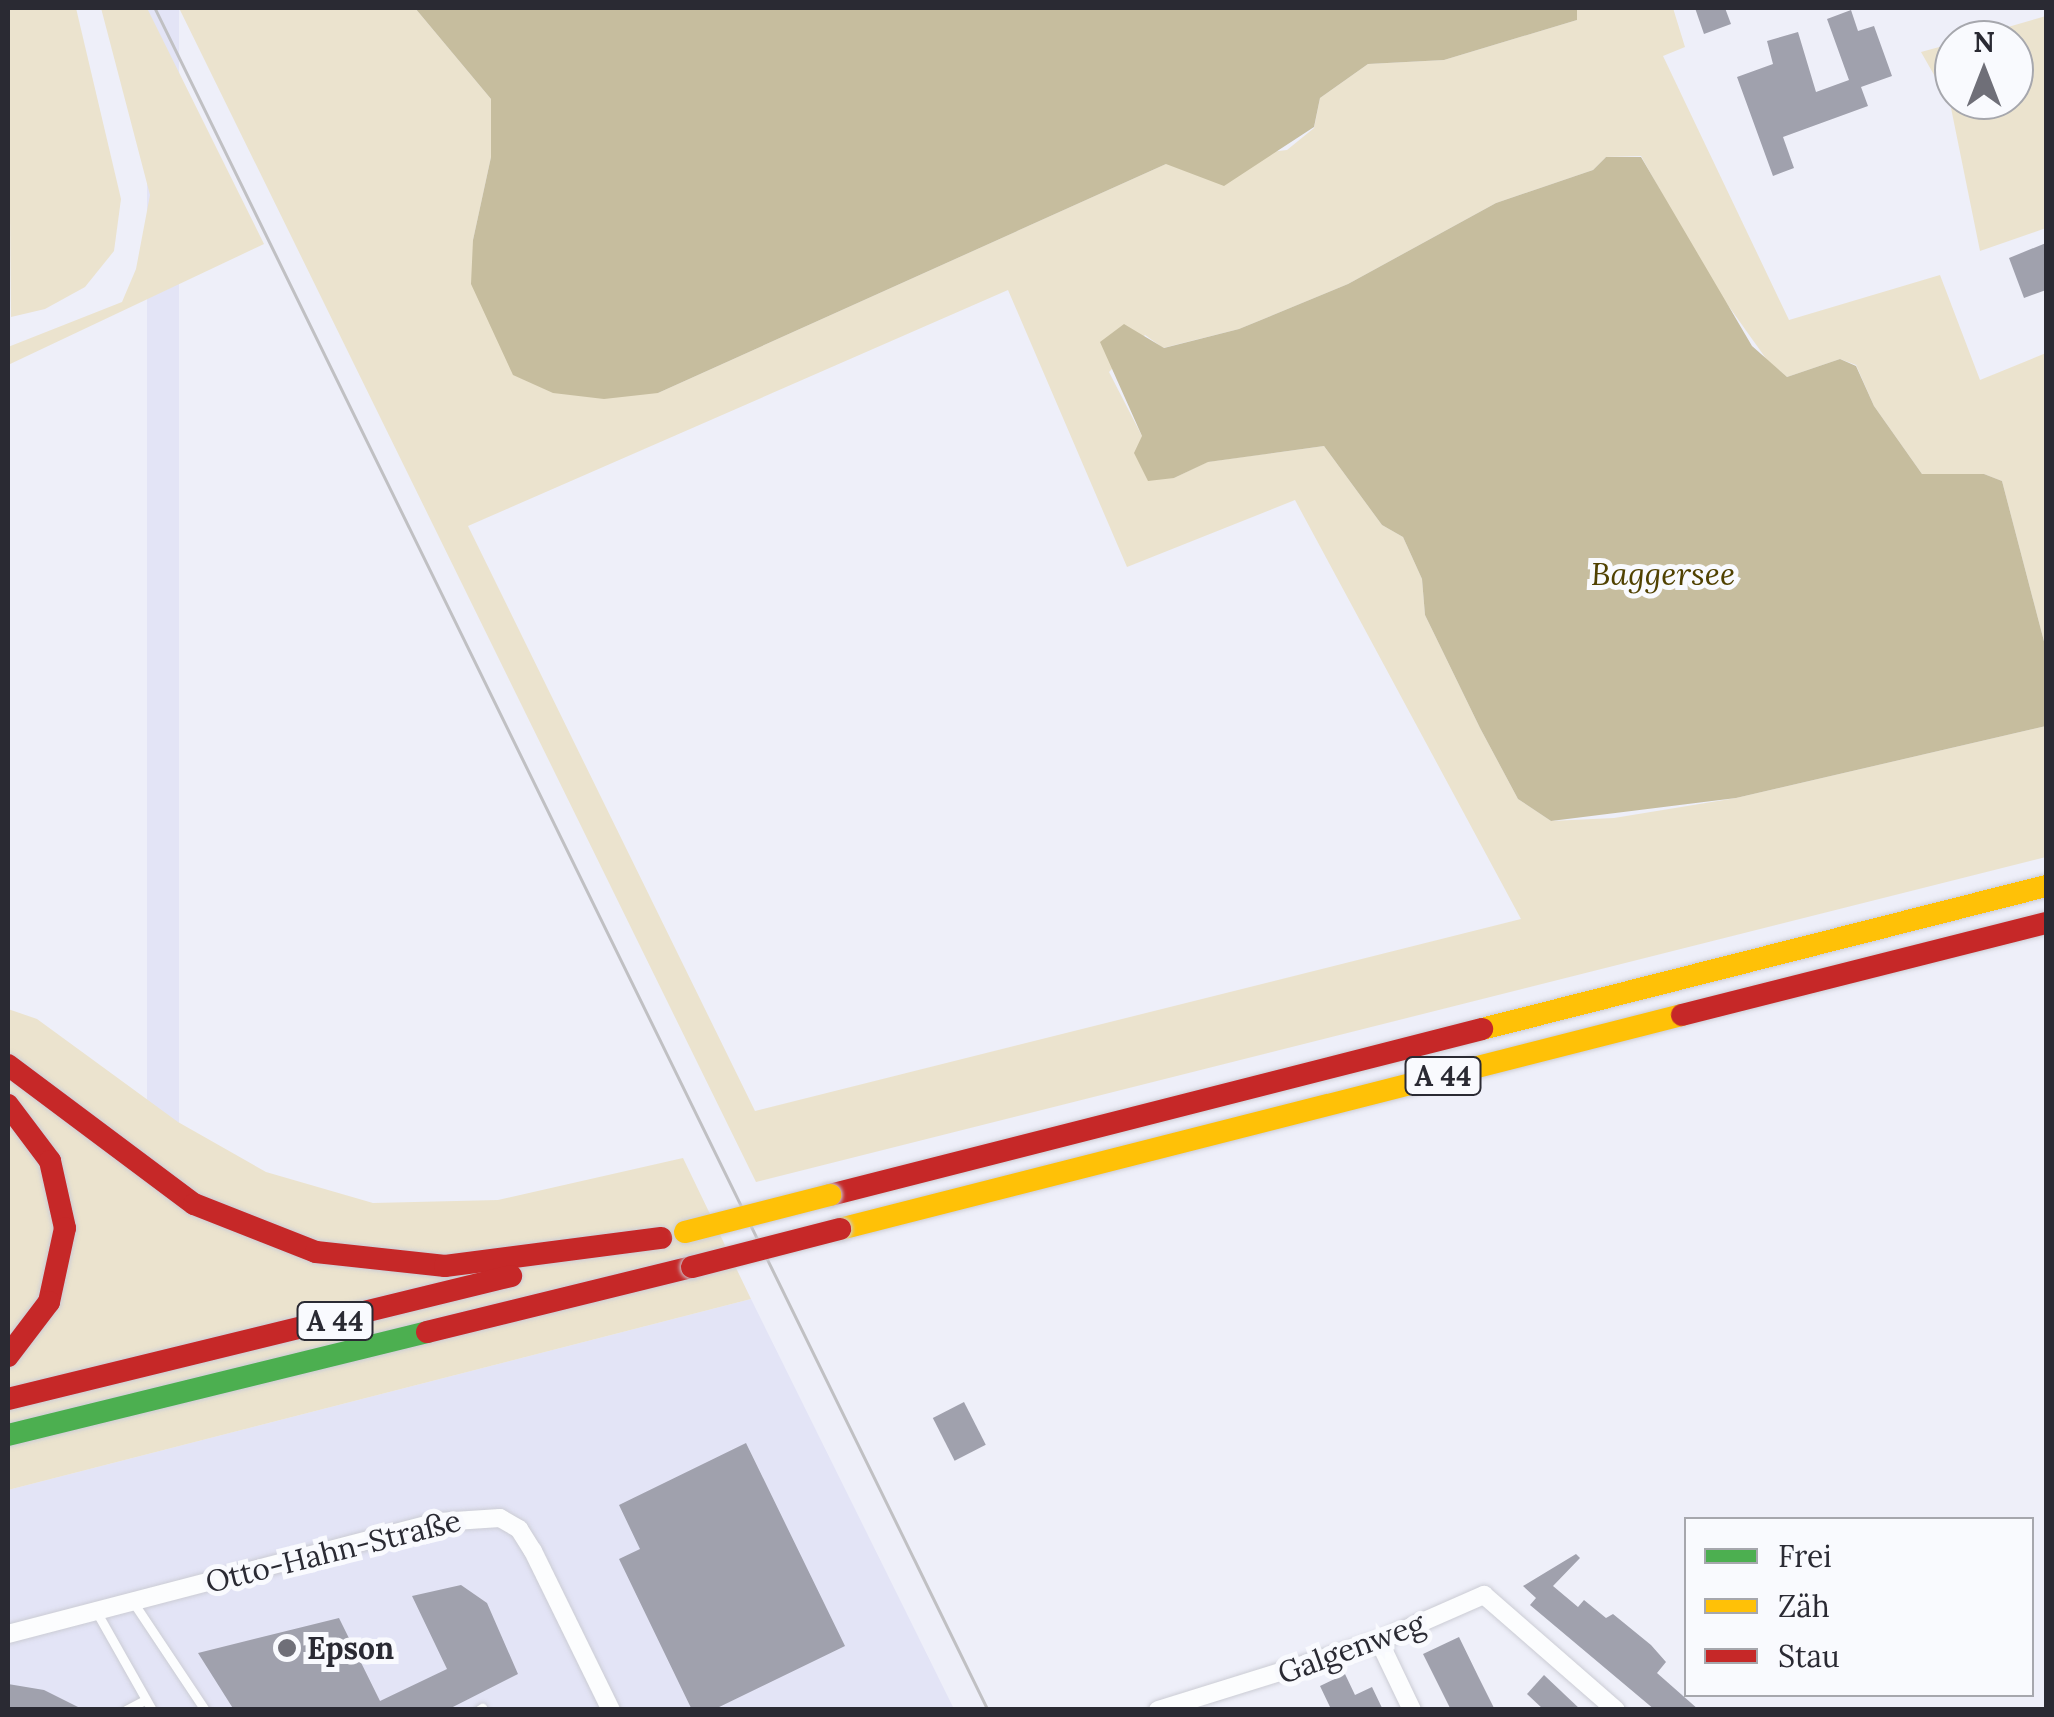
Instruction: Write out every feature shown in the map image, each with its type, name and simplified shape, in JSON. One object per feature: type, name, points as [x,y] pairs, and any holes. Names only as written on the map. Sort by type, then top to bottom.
[{"type":"highway","name":"A 44","points":[[8,1399],[685,1232],[2046,886]]},
{"type":"highway","name":"A 44","points":[[8,1435],[692,1267],[2046,923]]},
{"type":"highway","points":[[8,1065],[174,1192],[239,1228],[316,1252],[444,1266],[661,1238]]},
{"type":"highway","points":[[8,1105],[50,1161],[65,1228],[49,1302],[8,1356]]},
{"type":"street","name":"Otto-Hahn-Straße","points":[[8,1634],[439,1522],[500,1518],[533,1551],[611,1710]]},
{"type":"street","name":"Galgenweg","points":[[1158,1710],[1379,1642],[1484,1595],[1616,1710]]},
{"type":"street","points":[[1379,1642],[1412,1710]]},
{"type":"lane","points":[[133,1602],[205,1710]]},
{"type":"lane","points":[[96,1611],[148,1705],[126,1710]]},
{"type":"shaded area","points":[[8,8],[76,8],[121,199],[114,251],[85,287],[45,309],[11,317]]},
{"type":"shaded area","points":[[101,8],[147,8],[264,244],[8,365],[8,347],[122,302],[136,269],[150,195]]},
{"type":"shaded area","points":[[147,8],[179,8],[179,1268],[147,1268]]},
{"type":"shaded area","points":[[179,8],[415,8],[491,99],[491,157],[473,240],[658,393],[1166,164],[1287,150],[1314,128],[1320,98],[1368,64],[1444,60],[1577,20],[1577,8],[1673,8],[1685,47],[1663,56],[1789,320],[1940,275],[1980,380],[2046,353],[2046,649],[2002,481],[1984,474],[1922,474],[1874,406],[1856,365],[1840,359],[1787,377],[1767,360],[1710,280],[1641,156],[1606,157],[1593,170],[1496,203],[1348,284],[1239,329],[1163,348],[1145,335],[1109,372],[1142,436],[1174,478],[1207,462],[1324,446],[1382,525],[1403,537],[1422,579],[1425,615],[1480,728],[1518,799],[1551,821],[1614,818],[1736,798],[2046,726],[2046,857],[756,1182]],"holes":[[[1008,290],[1127,567],[1295,500],[1521,919],[755,1111],[468,526]]]},
{"type":"shaded area","points":[[2046,16],[2046,228],[1980,251],[1953,120],[2034,120],[2032,20]]},
{"type":"shaded area","points":[[1934,48],[1934,75],[1921,52]]},
{"type":"shaded area","points":[[8,1009],[37,1019],[178,1122],[266,1172],[373,1203],[498,1200],[683,1158],[751,1299],[8,1490]]},
{"type":"shaded area","points":[[751,1299],[954,1709],[8,1710],[8,1490]]},
{"type":"water","points":[[415,8],[1577,8],[1577,20],[1444,60],[1368,64],[1320,98],[1314,127],[1224,186],[1166,164],[658,393],[604,399],[553,393],[513,375],[471,284],[473,240],[491,157],[491,99]]},
{"type":"water","name":"Baggersee","points":[[1606,157],[1641,157],[1752,346],[1787,377],[1840,359],[1856,366],[1874,406],[1922,474],[1984,474],[2002,481],[2046,649],[2046,726],[1736,798],[1551,821],[1518,799],[1480,728],[1425,615],[1422,579],[1403,537],[1382,525],[1324,446],[1208,462],[1174,478],[1148,481],[1134,453],[1142,436],[1100,342],[1124,324],[1164,348],[1239,329],[1348,284],[1496,203],[1593,170]]},
{"type":"building","points":[[1695,8],[1725,8],[1731,24],[1704,34]]},
{"type":"building","points":[[1851,10],[1858,31],[1874,26],[1892,76],[1861,87],[1868,106],[1783,137],[1794,168],[1773,176],[1737,77],[1773,64],[1767,41],[1798,32],[1816,92],[1849,80],[1827,19]]},
{"type":"building","points":[[2046,243],[2046,290],[2024,298],[2009,258]]},
{"type":"building","points":[[964,1402],[986,1445],[955,1461],[933,1418]]},
{"type":"building","points":[[746,1443],[845,1646],[713,1710],[692,1710],[619,1559],[640,1549],[619,1505]]},
{"type":"building","points":[[1576,1554],[1580,1558],[1553,1586],[1578,1607],[1584,1600],[1606,1618],[1613,1614],[1651,1645],[1666,1662],[1657,1673],[1699,1710],[1655,1710],[1530,1605],[1536,1598],[1523,1586]]},
{"type":"building","name":"Epson","points":[[461,1585],[487,1603],[518,1674],[447,1710],[234,1710],[198,1653],[339,1618],[380,1701],[447,1669],[412,1596]]},
{"type":"building","points":[[1459,1637],[1495,1710],[1451,1710],[1423,1654]]},
{"type":"building","points":[[1345,1674],[1355,1695],[1372,1687],[1383,1710],[1325,1710],[1330,1707],[1320,1686]]},
{"type":"building","points":[[1544,1675],[1581,1710],[1544,1710],[1527,1694]]},
{"type":"building","points":[[8,1684],[44,1690],[84,1710],[8,1710]]},
{"type":"tram line","points":[[155,8],[988,1710]]},
{"type":"traffic: fast","points":[[8,1435],[427,1332]]},
{"type":"traffic: slow","points":[[1482,1029],[2046,886]]},
{"type":"traffic: slow","points":[[840,1229],[1682,1015]]},
{"type":"traffic: slow","points":[[685,1232],[830,1195]]},
{"type":"traffic: jam","points":[[1682,1015],[2046,923]]},
{"type":"traffic: jam","points":[[830,1195],[1482,1029]]},
{"type":"traffic: jam","points":[[8,1065],[194,1204],[316,1252],[445,1266],[661,1238]]},
{"type":"traffic: jam","points":[[8,1105],[50,1161],[65,1228],[49,1302],[8,1356]]},
{"type":"traffic: jam","points":[[692,1267],[840,1229]]},
{"type":"traffic: jam","points":[[427,1332],[692,1267]]},
{"type":"traffic: jam","points":[[8,1399],[511,1276]]},
{"type":"place","name":"Epson","points":[[287,1648]]}]
